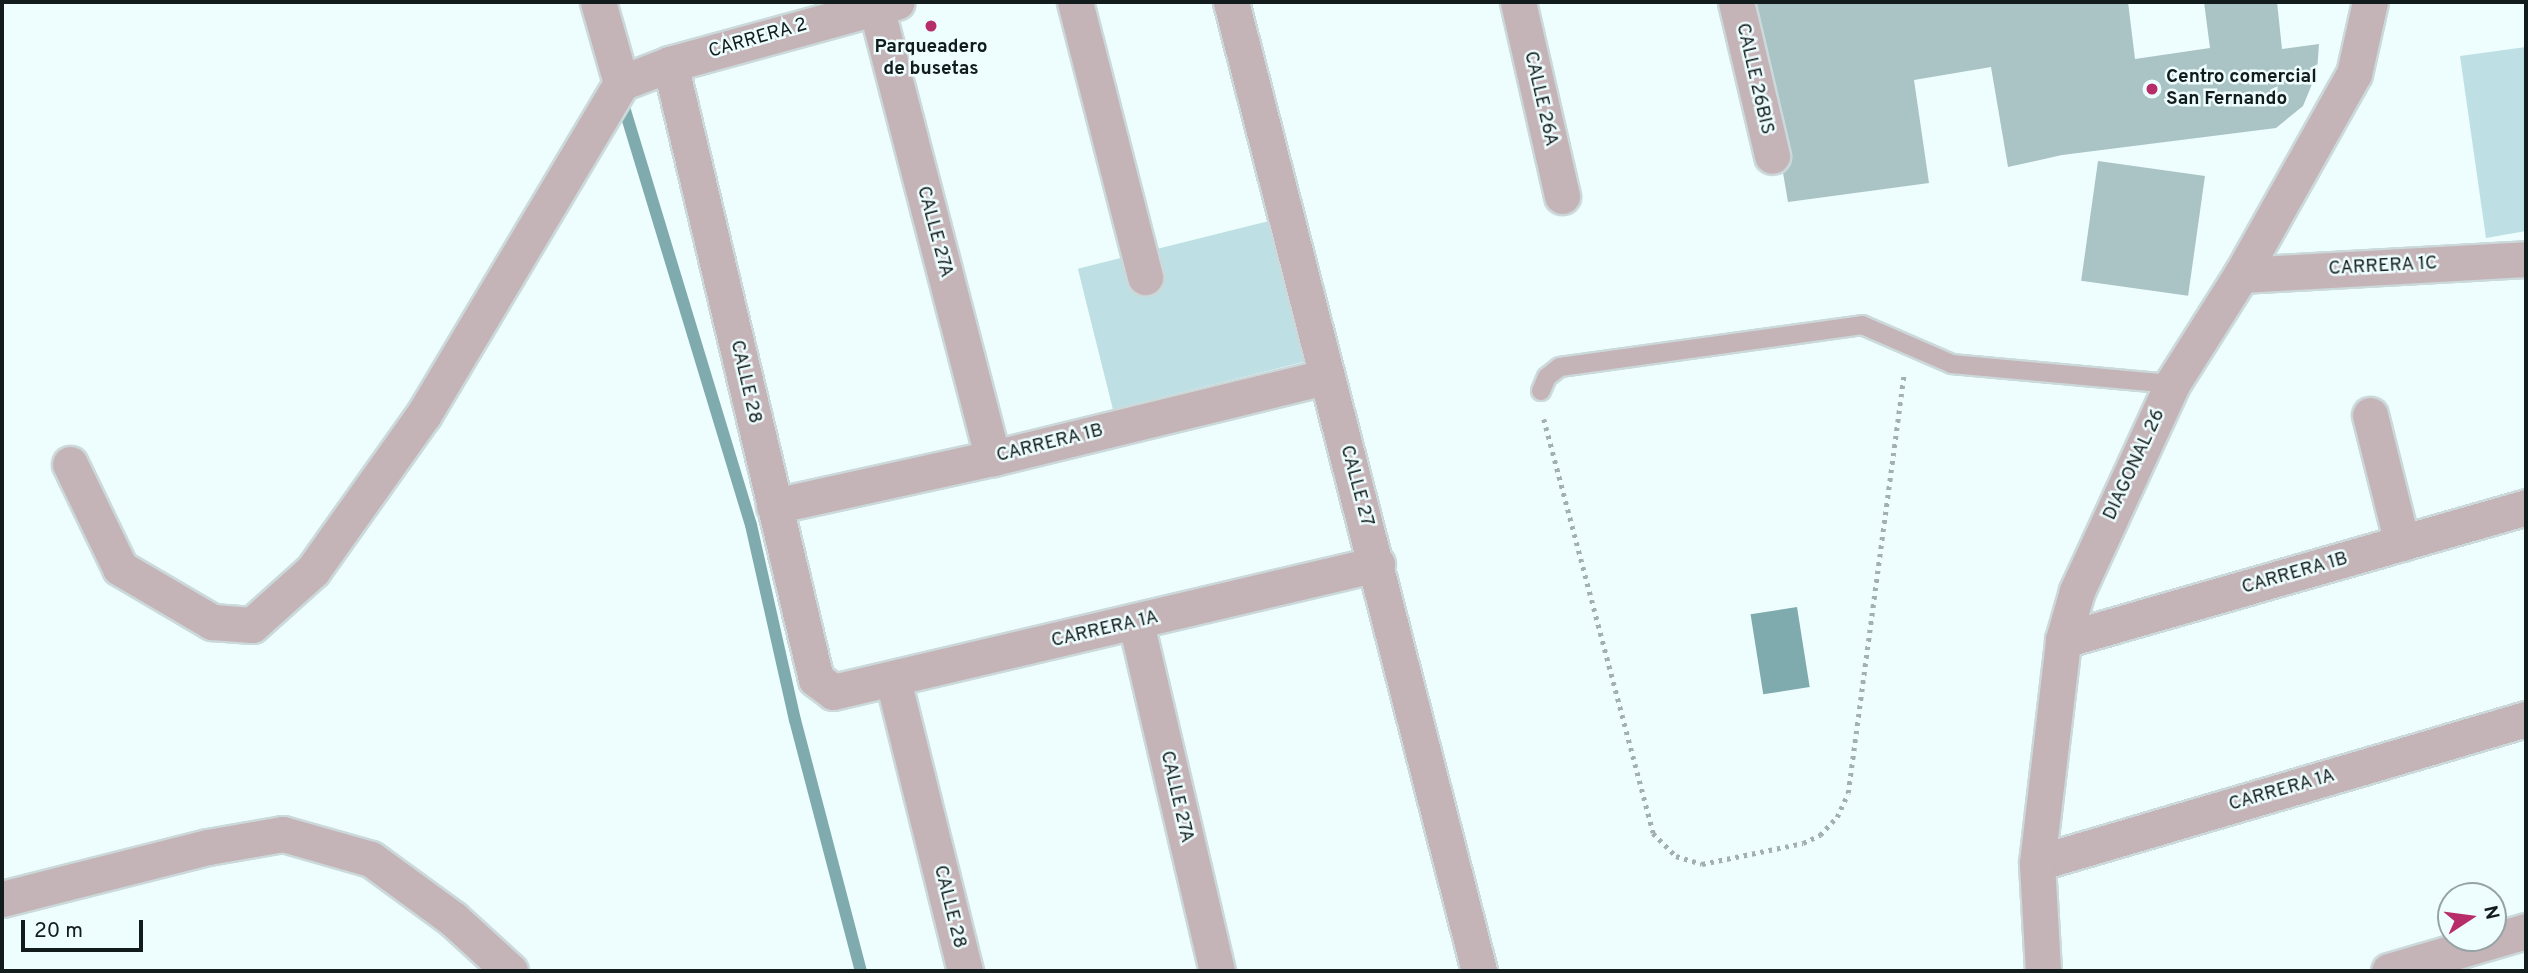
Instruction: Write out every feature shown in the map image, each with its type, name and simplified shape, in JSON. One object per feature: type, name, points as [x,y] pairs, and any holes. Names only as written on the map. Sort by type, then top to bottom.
[{"type":"street","points":[[70,464],[120,568],[212,622],[252,625],[313,570],[424,414],[621,83],[598,2]]},
{"type":"street","points":[[1075,2],[1145,277]]},
{"type":"street","name":"CALLE 27","points":[[1231,2],[1479,971]]},
{"type":"street","name":"CALLE 26A","points":[[1518,2],[1562,196]]},
{"type":"street","name":"CALLE 26BIS","points":[[1736,2],[1772,156]]},
{"type":"street","name":"DIAGONAL 26","points":[[2043,971],[2037,863],[2063,640],[2077,591],[2172,384],[2241,275],[2354,74],[2370,2]]},
{"type":"street","name":"CARRERA 2","points":[[621,83],[670,64],[886,4]]},
{"type":"street","name":"CALLE 27A","points":[[886,4],[993,458]]},
{"type":"street","name":"CALLE 28","points":[[670,64],[816,679],[833,692]]},
{"type":"street","name":"CARRERA 1C","points":[[2241,275],[2526,259]]},
{"type":"street","name":"CARRERA 1B","points":[[774,506],[993,458],[1326,377]]},
{"type":"street","points":[[2370,415],[2402,543]]},
{"type":"street","name":"CARRERA 1B","points":[[2063,640],[2526,508]]},
{"type":"street","name":"CARRERA 1A","points":[[833,692],[1136,623],[1377,564]]},
{"type":"street","name":"CALLE 27A","points":[[1136,623],[1217,971]]},
{"type":"street","name":"CALLE 28","points":[[893,680],[965,971]]},
{"type":"street","name":"CARRERA 1A","points":[[2037,863],[2526,719]]},
{"type":"street","points":[[2,899],[169,856],[283,834],[371,859],[453,919],[510,971]]},
{"type":"street","points":[[2389,971],[2454,959],[2526,931]]},
{"type":"lane","points":[[1541,391],[1547,377],[1560,367],[1861,325],[1952,364],[2172,384]]},
{"type":"path","points":[[1541,391],[1541,407],[1653,832],[1676,856],[1702,864],[1803,843],[1820,835],[1837,817],[1848,793],[1899,395],[1910,347]]},
{"type":"shaded area","points":[[2526,47],[2526,231],[2486,238],[2460,56]]},
{"type":"shaded area","points":[[1269,221],[1304,362],[1113,409],[1078,269]]},
{"type":"shaded area","points":[[1797,607],[1810,687],[1763,694],[1751,614]]},
{"type":"building","points":[[1754,2],[2128,2],[2135,59],[2210,48],[2204,2],[2277,2],[2282,49],[2319,44],[2317,72],[2303,106],[2276,128],[2062,155],[2008,167],[1991,67],[1914,80],[1929,183],[1788,202]]},
{"type":"building","points":[[2098,161],[2205,176],[2188,296],[2081,281]]},
{"type":"waterway","points":[[620,94],[751,525],[795,720],[861,971]]},
{"type":"place","name":"Parqueadero de busetas","points":[[931,26]]},
{"type":"place","name":"Centro comercial San Fernando","points":[[2152,89]]}]
